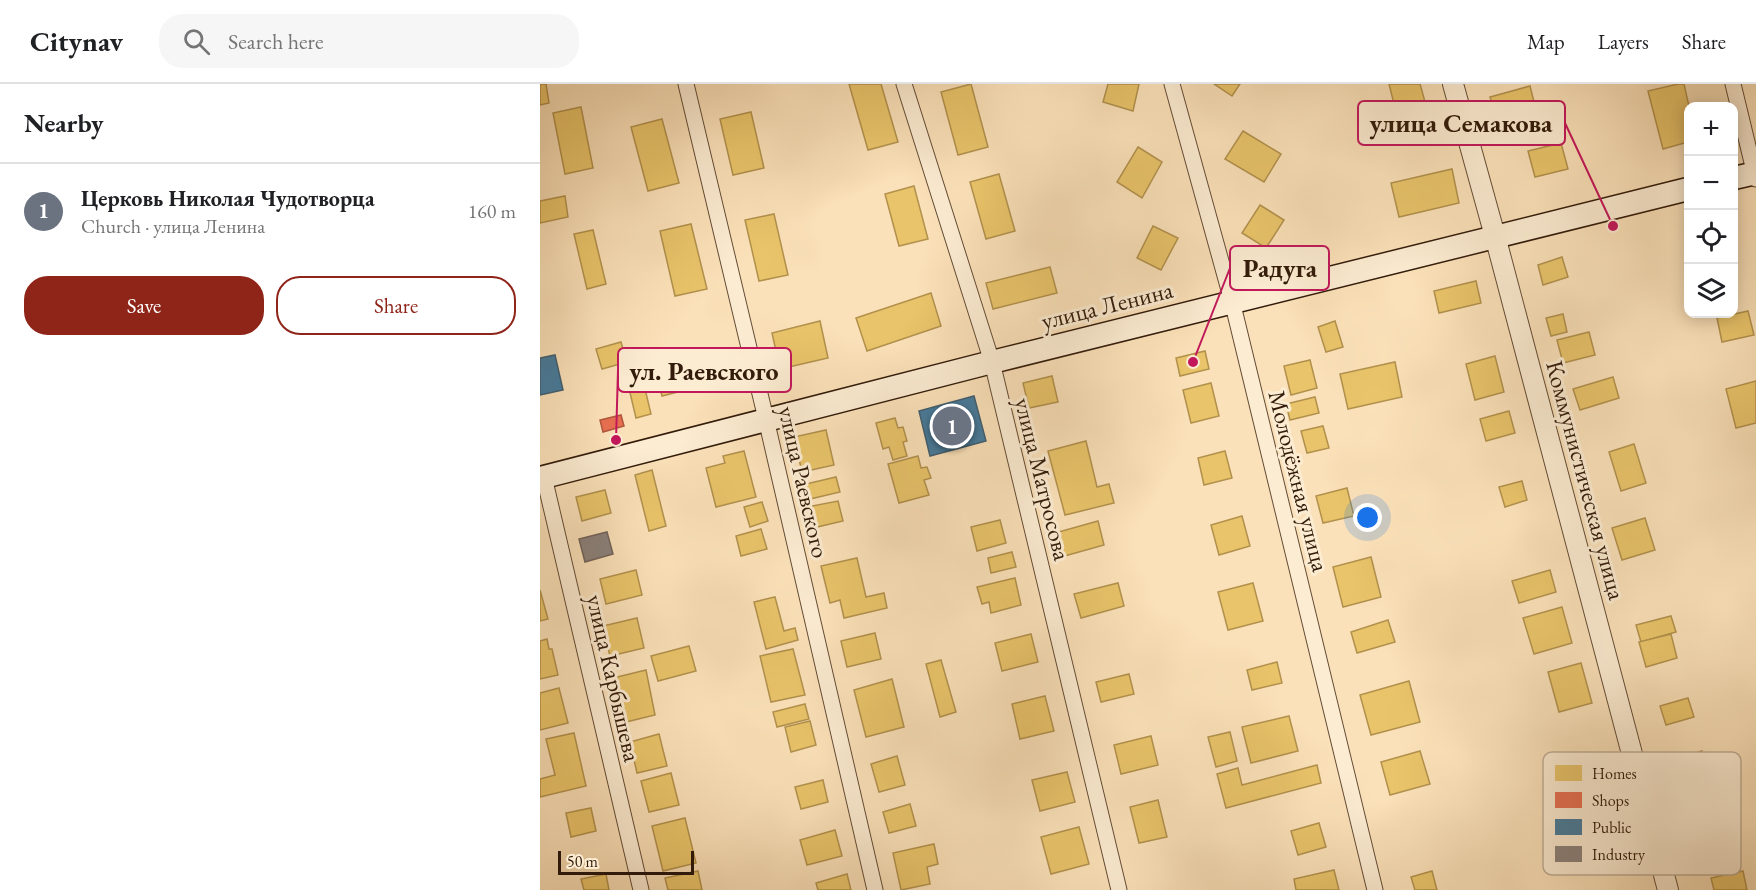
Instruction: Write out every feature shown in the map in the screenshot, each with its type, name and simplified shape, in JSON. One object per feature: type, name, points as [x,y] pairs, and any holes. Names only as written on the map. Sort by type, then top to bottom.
[{"type":"main road","name":"улица Ленина","points":[[542,478],[992,362],[1684,190]]},
{"type":"street","name":"улица Раевского","points":[[686,84],[875,890]]},
{"type":"street","name":"улица Матросова","points":[[904,84],[992,362],[1119,890]]},
{"type":"street","name":"Молодёжная улица","points":[[1172,84],[1232,302],[1375,890]]},
{"type":"street","name":"Коммунистическая улица","points":[[1453,84],[1631,752]]},
{"type":"street","points":[[1733,84],[1750,176]]},
{"type":"street","name":"улица Карбышева","points":[[542,478],[641,890]]},
{"type":"street","name":"Коммунистическая улица","points":[[1664,875],[1668,890]]},
{"type":"building: Homes","points":[[540,84],[546,84],[549,103],[540,105]]},
{"type":"building: Homes","points":[[849,84],[881,84],[898,142],[868,150]]},
{"type":"building: Homes","points":[[971,84],[988,147],[958,155],[941,92]]},
{"type":"building: Homes","points":[[1108,84],[1139,84],[1133,111],[1103,102]]},
{"type":"building: Homes","points":[[1214,84],[1240,84],[1232,96]]},
{"type":"building: Homes","points":[[1389,84],[1420,84],[1429,116],[1399,124]]},
{"type":"building: Homes","points":[[1684,84],[1688,102],[1684,102],[1684,143],[1663,149],[1648,91]]},
{"type":"building: Homes","points":[[1530,86],[1537,114],[1498,124],[1490,97]]},
{"type":"building: Homes","points":[[581,107],[593,168],[565,174],[553,113]]},
{"type":"building: Homes","points":[[751,112],[764,168],[733,175],[720,119]]},
{"type":"building: Homes","points":[[662,119],[679,183],[648,191],[631,127]]},
{"type":"building: Homes","points":[[1243,131],[1281,154],[1264,182],[1225,159]]},
{"type":"building: Homes","points":[[1561,143],[1568,169],[1535,177],[1528,151]]},
{"type":"building: Homes","points":[[1138,147],[1162,162],[1142,198],[1117,182]]},
{"type":"building: Homes","points":[[1452,169],[1459,203],[1399,217],[1391,183]]},
{"type":"building: Homes","points":[[999,174],[1015,231],[986,239],[970,182]]},
{"type":"building: Homes","points":[[914,186],[928,239],[899,246],[885,194]]},
{"type":"building: Homes","points":[[565,196],[568,217],[540,223],[540,201]]},
{"type":"building: Homes","points":[[1260,205],[1284,220],[1266,248],[1242,233]]},
{"type":"building: Homes","points":[[774,214],[788,275],[759,281],[745,220]]},
{"type":"building: Homes","points":[[691,224],[707,289],[675,296],[660,231]]},
{"type":"building: Homes","points":[[1153,226],[1178,238],[1161,270],[1137,258]]},
{"type":"building: Homes","points":[[593,230],[606,284],[587,289],[574,234]]},
{"type":"building: Homes","points":[[1562,257],[1568,277],[1543,285],[1538,265]]},
{"type":"building: Homes","points":[[1050,267],[1057,293],[993,309],[986,283]]},
{"type":"building: Homes","points":[[1476,281],[1481,303],[1439,313],[1434,291]]},
{"type":"building: Homes","points":[[931,293],[941,326],[867,351],[856,318]]},
{"type":"building: Homes","points":[[1748,311],[1754,335],[1722,342],[1717,318],[1738,318],[1738,313]]},
{"type":"building: Homes","points":[[1563,314],[1567,332],[1551,336],[1546,318]]},
{"type":"building: Homes","points":[[820,321],[828,358],[780,369],[772,333]]},
{"type":"building: Homes","points":[[1335,321],[1343,347],[1326,352],[1318,327]]},
{"type":"building: Homes","points":[[1589,332],[1595,355],[1563,363],[1557,340]]},
{"type":"building: Homes","points":[[621,342],[627,362],[602,369],[596,349]]},
{"type":"building: Homes","points":[[718,348],[725,380],[662,396],[654,364]]},
{"type":"building: Homes","points":[[1205,351],[1209,369],[1180,376],[1176,358]]},
{"type":"building: Homes","points":[[1495,356],[1504,392],[1475,400],[1466,364]]},
{"type":"building: Homes","points":[[1310,360],[1317,388],[1291,395],[1284,366]]},
{"type":"building: Homes","points":[[1395,362],[1402,397],[1348,409],[1340,374]]},
{"type":"building: Homes","points":[[642,376],[651,414],[636,418],[627,380]]},
{"type":"building: Homes","points":[[1052,376],[1058,402],[1029,408],[1023,383]]},
{"type":"building: Homes","points":[[1613,377],[1619,398],[1580,410],[1573,389]]},
{"type":"building: Homes","points":[[1756,381],[1756,423],[1736,428],[1726,389]]},
{"type":"building: Homes","points":[[1211,383],[1219,416],[1191,423],[1183,390]]},
{"type":"building: Homes","points":[[1315,397],[1319,413],[1290,420],[1286,404]]},
{"type":"building: Homes","points":[[1509,411],[1515,433],[1486,441],[1480,419]]},
{"type":"building: Homes","points":[[895,418],[898,428],[903,427],[907,441],[903,442],[907,456],[893,460],[889,447],[883,449],[876,423]]},
{"type":"building: Homes","points":[[1323,426],[1329,448],[1307,453],[1301,431]]},
{"type":"building: Homes","points":[[826,430],[834,465],[802,472],[794,437]]},
{"type":"building: Homes","points":[[1086,441],[1097,487],[1109,484],[1114,503],[1065,515],[1048,451]]},
{"type":"building: Homes","points":[[1634,444],[1646,483],[1621,491],[1609,452]]},
{"type":"building: Homes","points":[[744,451],[756,497],[716,507],[706,468],[725,463],[723,456]]},
{"type":"building: Homes","points":[[1225,451],[1232,478],[1204,485],[1198,458]]},
{"type":"building: Homes","points":[[918,456],[921,468],[927,467],[931,478],[924,480],[929,495],[899,503],[888,464]]},
{"type":"building: Homes","points":[[652,470],[666,526],[649,531],[635,475]]},
{"type":"building: Homes","points":[[836,477],[840,492],[810,499],[806,484]]},
{"type":"building: Homes","points":[[1522,481],[1527,500],[1505,507],[1499,487]]},
{"type":"building: Homes","points":[[1347,488],[1354,516],[1323,523],[1316,496]]},
{"type":"building: Homes","points":[[605,490],[611,513],[582,521],[576,497]]},
{"type":"building: Homes","points":[[838,501],[843,521],[817,527],[812,506]]},
{"type":"building: Homes","points":[[762,502],[768,521],[750,527],[744,507]]},
{"type":"building: Homes","points":[[1242,516],[1250,546],[1219,555],[1211,525]]},
{"type":"building: Homes","points":[[1645,518],[1655,550],[1622,560],[1612,528]]},
{"type":"building: Homes","points":[[1000,520],[1006,543],[977,551],[971,527]]},
{"type":"building: Homes","points":[[1098,521],[1104,545],[1061,557],[1055,533]]},
{"type":"building: Homes","points":[[761,529],[767,549],[741,556],[736,536]]},
{"type":"building: Homes","points":[[1012,552],[1016,567],[991,573],[988,558]]},
{"type":"building: Homes","points":[[1371,557],[1381,597],[1343,607],[1333,567]]},
{"type":"building: Homes","points":[[857,558],[866,597],[884,593],[887,608],[844,618],[840,600],[830,603],[821,566]]},
{"type":"building: Homes","points":[[636,570],[642,595],[606,604],[600,579]]},
{"type":"building: Homes","points":[[1550,570],[1556,592],[1519,603],[1512,581]]},
{"type":"building: Homes","points":[[1015,578],[1021,605],[991,613],[989,602],[982,604],[977,587]]},
{"type":"building: Homes","points":[[1118,583],[1124,606],[1081,618],[1074,594]]},
{"type":"building: Homes","points":[[1253,583],[1263,621],[1228,630],[1218,592]]},
{"type":"building: Homes","points":[[540,590],[548,619],[540,621]]},
{"type":"building: Homes","points":[[775,597],[784,631],[795,628],[798,640],[766,649],[754,602]]},
{"type":"building: Homes","points":[[1562,607],[1572,643],[1534,654],[1523,618]]},
{"type":"building: Homes","points":[[1671,616],[1676,632],[1641,642],[1636,625]]},
{"type":"building: Homes","points":[[637,618],[644,648],[610,656],[603,626]]},
{"type":"building: Homes","points":[[1388,620],[1395,642],[1357,653],[1351,632]]},
{"type":"building: Homes","points":[[875,633],[881,659],[847,667],[841,641]]},
{"type":"building: Homes","points":[[1031,634],[1038,662],[1002,671],[995,643]]},
{"type":"building: Homes","points":[[1671,634],[1677,658],[1646,667],[1639,642]]},
{"type":"building: Homes","points":[[547,639],[549,649],[552,649],[558,675],[540,679],[540,641]]},
{"type":"building: Homes","points":[[689,646],[696,671],[658,681],[651,656]]},
{"type":"building: Homes","points":[[793,649],[805,695],[771,702],[760,656]]},
{"type":"building: Homes","points":[[941,660],[956,712],[940,717],[926,664]]},
{"type":"building: Homes","points":[[1277,662],[1282,683],[1252,690],[1247,670]]},
{"type":"building: Homes","points":[[1581,663],[1592,703],[1559,712],[1548,672]]},
{"type":"building: Homes","points":[[646,670],[655,715],[626,722],[617,677]]},
{"type":"building: Homes","points":[[1129,674],[1134,694],[1101,702],[1096,682]]},
{"type":"building: Homes","points":[[892,679],[904,727],[866,737],[854,690]]},
{"type":"building: Homes","points":[[1409,681],[1420,722],[1371,735],[1360,695]]},
{"type":"building: Homes","points":[[559,688],[568,723],[540,730],[540,693]]},
{"type":"building: Homes","points":[[1045,696],[1054,731],[1020,739],[1012,704]]},
{"type":"building: Homes","points":[[1688,698],[1694,717],[1666,725],[1660,706]]},
{"type":"building: Homes","points":[[805,704],[809,719],[777,727],[773,712]]},
{"type":"building: Homes","points":[[1289,716],[1298,751],[1251,763],[1242,727]]},
{"type":"building: Homes","points":[[810,721],[816,745],[791,752],[785,727]]},
{"type":"building: Homes","points":[[1230,732],[1237,761],[1216,767],[1208,737]]},
{"type":"building: Homes","points":[[574,733],[586,786],[540,797],[540,779],[555,775],[546,739]]},
{"type":"building: Homes","points":[[659,734],[667,766],[637,773],[630,742]]},
{"type":"building: Homes","points":[[1151,736],[1158,765],[1121,774],[1114,745]]},
{"type":"building: Homes","points":[[1420,751],[1430,784],[1390,795],[1381,762]]},
{"type":"building: Homes","points":[[897,756],[905,785],[879,792],[871,764]]},
{"type":"building: Homes","points":[[1317,765],[1321,783],[1226,808],[1217,774],[1238,768],[1242,785]]},
{"type":"building: Homes","points":[[1067,772],[1075,802],[1040,811],[1032,780]]},
{"type":"building: Homes","points":[[671,773],[679,805],[649,812],[641,781]]},
{"type":"building: Homes","points":[[823,780],[828,802],[801,809],[795,787]]},
{"type":"building: Homes","points":[[1158,800],[1167,837],[1139,843],[1130,807]]},
{"type":"building: Homes","points":[[910,804],[916,826],[889,833],[883,812]]},
{"type":"building: Homes","points":[[591,808],[596,831],[571,837],[566,813]]},
{"type":"building: Homes","points":[[685,818],[696,863],[663,871],[652,826]]},
{"type":"building: Homes","points":[[1319,823],[1326,847],[1298,855],[1291,831]]},
{"type":"building: Homes","points":[[1079,827],[1089,864],[1051,874],[1041,837]]},
{"type":"building: Homes","points":[[835,830],[842,856],[807,865],[800,840]]},
{"type":"building: Homes","points":[[934,844],[938,864],[927,867],[930,884],[901,890],[893,853]]},
{"type":"building: Homes","points":[[1334,870],[1339,890],[1296,890],[1294,879]]},
{"type":"building: Homes","points":[[698,871],[702,890],[668,890],[665,878]]},
{"type":"building: Homes","points":[[1432,871],[1437,890],[1415,890],[1411,877]]},
{"type":"building: Homes","points":[[1743,871],[1747,890],[1714,890],[1711,878],[1741,875]]},
{"type":"building: Homes","points":[[606,874],[609,890],[584,890],[581,879]]},
{"type":"building: Homes","points":[[847,874],[851,890],[818,890],[816,883]]},
{"type":"building: Shops","points":[[621,415],[624,426],[603,432],[600,420]]},
{"type":"building: Public","points":[[555,355],[563,390],[540,395],[540,358]]},
{"type":"building: Public","points":[[974,396],[986,441],[930,456],[919,411]]},
{"type":"building: Industry","points":[[607,532],[613,554],[585,562],[579,539]]},
{"type":"place","name":"улица Семакова","points":[[1613,226]]},
{"type":"place","name":"Радуга","points":[[1193,362]]},
{"type":"place","name":"Церковь Николая Чудотворца","points":[[952,426]]},
{"type":"place","name":"ул. Раевского","points":[[616,440]]}]
